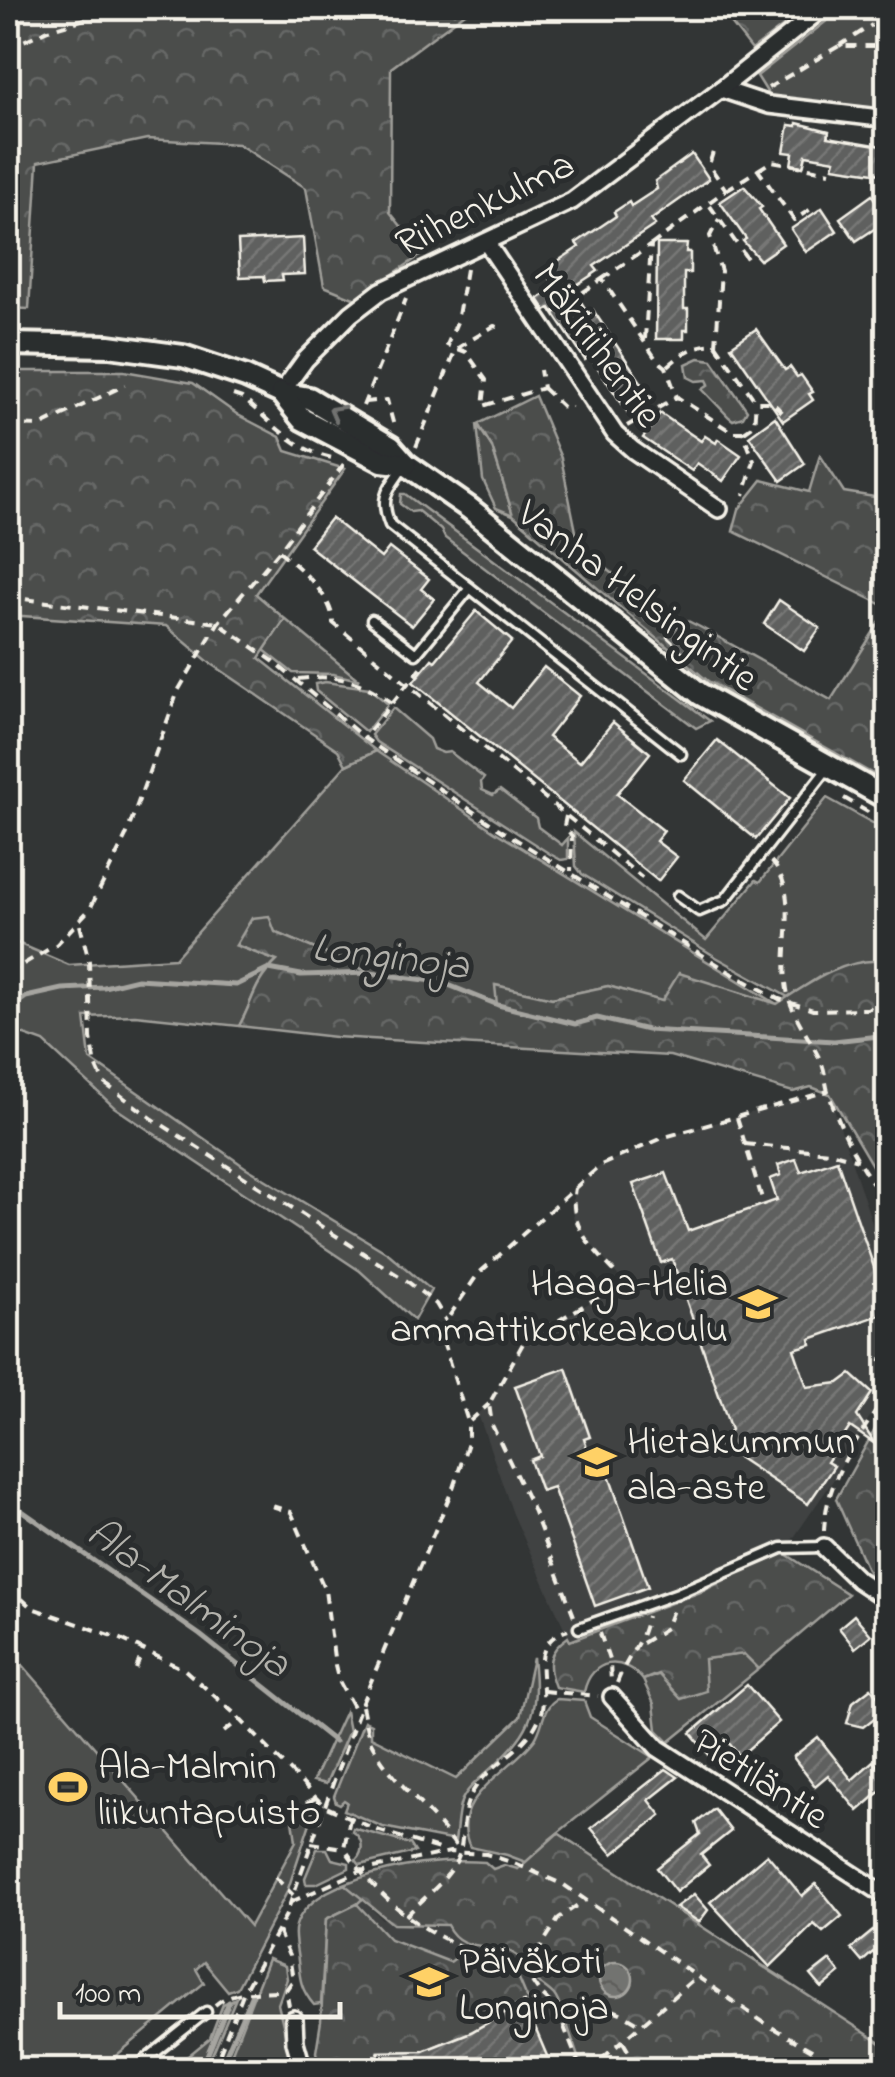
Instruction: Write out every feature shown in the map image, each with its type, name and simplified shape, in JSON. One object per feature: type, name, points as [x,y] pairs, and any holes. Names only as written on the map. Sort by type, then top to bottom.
[{"type":"main road","name":"Vanha Helsingintie","points":[[8,344],[108,346],[183,356],[281,393],[302,419],[382,462],[406,464],[470,508],[700,694],[888,800]]},
{"type":"street","name":"Riihenkulma","points":[[281,393],[295,371],[351,314],[381,291],[572,201],[722,90],[824,8]]},
{"type":"street","points":[[722,90],[770,105],[888,119]]},
{"type":"street","name":"Mäkiriihentie","points":[[486,242],[614,434],[719,509]]},
{"type":"street","points":[[824,1547],[858,1580],[888,1600]]},
{"type":"street","name":"Pietiläntie","points":[[612,1697],[658,1748],[888,1897]]},
{"type":"street","points":[[294,2020],[295,2042],[304,2070]]},
{"type":"lane","points":[[406,464],[384,497],[383,508],[390,525],[681,754]]},
{"type":"lane","points":[[372,620],[416,654],[470,588]]},
{"type":"lane","points":[[678,896],[699,910],[725,900],[828,768]]},
{"type":"lane","points":[[579,1628],[678,1593],[782,1548],[824,1547]]},
{"type":"lane","points":[[133,2070],[206,2012]]},
{"type":"path","points":[[8,48],[48,30],[92,18],[169,8]]},
{"type":"path","points":[[751,98],[872,25]]},
{"type":"path","points":[[839,46],[888,46]]},
{"type":"path","points":[[712,152],[708,165],[726,190]]},
{"type":"path","points":[[539,323],[772,160],[830,172]]},
{"type":"path","points":[[758,170],[794,220],[810,209]]},
{"type":"path","points":[[709,205],[748,260]]},
{"type":"path","points":[[602,279],[656,359],[666,366],[676,397],[732,432],[743,432],[754,424],[756,402],[716,345],[721,271],[710,236],[719,219]]},
{"type":"path","points":[[645,339],[651,245]]},
{"type":"path","points":[[470,258],[462,282],[457,322],[447,345],[466,352],[486,380],[483,406],[543,388]]},
{"type":"path","points":[[362,409],[418,272]]},
{"type":"path","points":[[406,464],[456,348],[494,326],[501,328]]},
{"type":"path","points":[[666,366],[688,350],[716,345]]},
{"type":"path","points":[[540,370],[543,388],[562,407],[572,408]]},
{"type":"path","points":[[8,425],[40,426],[124,385]]},
{"type":"path","points":[[8,973],[56,945],[79,922],[111,872],[178,690],[218,623],[346,461],[318,456],[292,442],[242,398],[225,392]]},
{"type":"path","points":[[614,434],[676,397]]},
{"type":"path","points":[[365,402],[387,400],[395,430],[378,420]]},
{"type":"path","points":[[756,402],[772,402],[788,418]]},
{"type":"path","points":[[743,432],[754,461],[744,495]]},
{"type":"path","points":[[278,551],[300,568],[333,612],[333,624],[642,878]]},
{"type":"path","points":[[8,597],[218,623],[296,680],[364,738],[496,827],[733,974],[814,1010],[867,1009],[888,1000]]},
{"type":"path","points":[[296,680],[314,677],[367,684],[392,703]]},
{"type":"path","points":[[364,738],[412,678]]},
{"type":"path","points":[[566,816],[564,826],[572,836],[571,871]]},
{"type":"path","points":[[764,852],[783,873],[786,890],[784,940],[790,1002],[822,1064],[828,1091],[858,1160],[888,1202]]},
{"type":"path","points":[[79,922],[89,966],[96,1066],[104,1084],[406,1281],[436,1304],[446,1321]]},
{"type":"path","points":[[212,2070],[244,1991],[292,1898],[362,1705],[468,1444],[468,1422],[443,1342],[446,1321],[478,1274],[601,1165],[664,1136],[828,1091]]},
{"type":"path","points":[[737,1118],[764,1205]]},
{"type":"path","points":[[745,1144],[830,1152],[858,1160]]},
{"type":"path","points":[[468,1422],[489,1404],[525,1340],[624,1282],[576,1226],[571,1208],[575,1188]]},
{"type":"path","points":[[873,1233],[885,1228],[888,1248]]},
{"type":"path","points":[[879,1360],[888,1361]]},
{"type":"path","points":[[824,1547],[825,1506],[832,1482],[888,1393]]},
{"type":"path","points":[[406,1916],[450,1870],[460,1853],[461,1828],[472,1793],[534,1729],[541,1714],[542,1662],[548,1640],[563,1630],[579,1628],[534,1512],[492,1425],[489,1404]]},
{"type":"path","points":[[272,1506],[291,1512],[314,1560],[324,1590],[339,1681],[358,1716]]},
{"type":"path","points":[[8,1586],[32,1608],[119,1638],[184,1670],[240,1720],[324,1806],[376,1830],[450,1852],[486,1854],[564,1885],[766,2024],[816,2052],[832,2070]]},
{"type":"path","points":[[612,1697],[627,1657],[666,1628],[678,1593]]},
{"type":"path","points":[[640,1644],[651,1603]]},
{"type":"path","points":[[595,1624],[610,1662],[612,1697]]},
{"type":"path","points":[[136,1669],[143,1650]]},
{"type":"path","points":[[544,1692],[612,1697]]},
{"type":"path","points":[[362,1705],[374,1748],[403,1786],[428,1809],[460,1853]]},
{"type":"path","points":[[224,1732],[240,1720]]},
{"type":"path","points":[[290,1811],[316,1798]]},
{"type":"path","points":[[350,1818],[344,1848],[371,1886],[406,1916],[473,1952],[522,1967],[559,2012],[585,2070],[696,1977]]},
{"type":"path","points":[[311,1843],[344,1848]]},
{"type":"path","points":[[292,1898],[360,1871],[450,1852]]},
{"type":"path","points":[[275,1877],[292,1898]]},
{"type":"path","points":[[522,1967],[533,1959],[559,1918],[585,1900]]},
{"type":"path","points":[[206,2012],[226,1996],[244,1991],[286,1990],[293,1980],[289,1956],[278,1931]]},
{"type":"path","points":[[559,2012],[588,2003],[626,2015],[640,2024]]},
{"type":"path","points":[[622,2040],[633,2059],[656,2070]]},
{"type":"shaded area","points":[[828,1091],[887,1268],[887,1387],[832,1482],[788,1546],[703,1591],[570,1641],[513,1514],[478,1414],[489,1404],[525,1340],[624,1283],[576,1226],[571,1208],[575,1188],[601,1165],[665,1137]]},
{"type":"shaded area","name":"Päiväkoti Longinoja","points":[[362,1900],[382,1919],[447,1925],[465,1943],[502,1948],[521,1959],[531,1976],[554,1995],[582,2069],[320,2069],[316,2052],[326,1919]]},
{"type":"green space","points":[[8,8],[472,8],[391,68],[390,212],[423,254],[356,299],[324,286],[306,188],[238,144],[147,139],[38,162],[29,309],[8,308]]},
{"type":"green space","points":[[719,8],[807,8],[752,50]]},
{"type":"green space","points":[[843,8],[887,8],[887,112],[772,100],[757,76]]},
{"type":"green space","points":[[699,358],[712,360],[747,410],[743,417],[729,417],[702,389],[709,384],[707,380],[688,377],[686,364]]},
{"type":"green space","points":[[8,371],[124,371],[193,383],[238,415],[280,437],[286,451],[345,469],[256,594],[285,619],[259,658],[376,751],[346,765],[338,750],[209,662],[166,626],[8,615]]},
{"type":"green space","points":[[535,396],[561,458],[579,546],[644,599],[831,700],[887,610],[887,782],[708,681],[513,515],[492,447],[478,424]]},
{"type":"green space","points":[[477,424],[492,447],[513,515],[496,508],[483,480]]},
{"type":"green space","points":[[820,455],[844,492],[887,499],[887,607],[733,531],[739,509],[762,480],[809,492]]},
{"type":"green space","points":[[401,494],[710,721],[696,728],[445,538],[418,511],[411,512],[400,504]]},
{"type":"green space","points":[[285,619],[359,680],[333,674],[293,673],[264,650]]},
{"type":"green space","points":[[315,684],[369,688],[388,704],[366,732],[316,691]]},
{"type":"green space","points":[[393,708],[429,739],[433,749],[450,752],[484,778],[482,790],[493,795],[500,790],[562,845],[568,838],[568,859],[550,854],[376,742],[371,735]]},
{"type":"green space","points":[[376,751],[494,831],[777,1004],[679,974],[663,1002],[608,986],[552,998],[496,985],[498,1005],[441,982],[371,973],[275,932],[237,946],[277,961],[258,985],[239,1026],[135,1015],[85,1017],[90,1059],[245,1167],[389,1254],[431,1290],[414,1320],[360,1271],[114,1107],[44,1042],[8,1029],[8,939],[69,965],[175,958],[346,765]]},
{"type":"green space","points":[[827,798],[887,831],[887,962],[824,974],[788,997],[716,957],[582,874],[576,866],[574,832],[706,940],[756,880],[760,882]]},
{"type":"green space","points":[[269,916],[275,932],[371,973],[441,982],[497,1005],[495,985],[552,998],[608,986],[662,1001],[679,973],[777,1004],[844,966],[888,962],[887,1191],[830,1094],[811,1087],[793,1092],[670,1056],[335,1037],[239,1026],[258,985],[277,961],[236,945],[252,918]]},
{"type":"green space","points":[[887,1408],[887,1561],[870,1576],[836,1499]]},
{"type":"green space","points":[[781,1551],[848,1594],[759,1669],[744,1654],[704,1659],[706,1691],[681,1699],[658,1674],[643,1680],[617,1664],[593,1672],[584,1692],[555,1687],[551,1659],[556,1647],[568,1637],[570,1641],[703,1591]]},
{"type":"green space","name":"Ala-Malmin liikuntapuisto","points":[[8,1648],[250,1926],[296,1841],[293,1820],[314,1811],[287,1892],[237,1988],[228,1991],[204,1962],[196,1969],[204,1983],[100,2069],[8,2069]]},
{"type":"green space","points":[[744,1654],[759,1669],[669,1742],[657,1730],[654,1704],[643,1680],[704,1659]]},
{"type":"green space","points":[[533,1658],[535,1695],[528,1723],[522,1735],[463,1798],[455,1841],[383,1827],[344,1810],[344,1800],[336,1802],[334,1796],[364,1721],[371,1724],[371,1737],[456,1779],[520,1717]]},
{"type":"green space","points":[[557,1699],[584,1701],[590,1717],[653,1757],[550,1839],[786,1980],[536,1866],[470,1847],[465,1830],[474,1800],[535,1739],[546,1711]]},
{"type":"green space","points":[[345,1711],[349,1731],[326,1784],[313,1781]]},
{"type":"green space","points":[[353,1828],[410,1844],[415,1852],[360,1865],[356,1860],[362,1844]]},
{"type":"green space","points":[[558,1833],[887,2047],[887,2069],[582,2069],[558,2001],[532,1977],[516,1955],[461,1941],[447,1925],[393,1924],[344,1884],[431,1863],[485,1862],[493,1869],[504,1865],[518,1869]]},
{"type":"green space","points":[[317,1849],[327,1849],[332,1859],[349,1863],[349,1868],[316,1884],[306,1884]]},
{"type":"green space","points":[[355,1882],[371,1891],[357,1904],[326,1919],[321,2004],[314,2005],[301,1979],[295,1938],[298,1921],[318,1898]]},
{"type":"green space","name":"Päiväkoti Longinoja","points":[[357,1904],[390,1939],[450,1962],[461,1954],[515,1969],[530,2005],[526,2007],[523,2002],[471,2032],[423,2051],[379,2052],[386,2069],[320,2069],[316,2052],[326,1919]]},
{"type":"green space","points":[[268,1959],[285,1966],[287,1979],[278,2004],[290,2054],[272,2069],[225,2070]]},
{"type":"green space","points":[[236,1998],[206,2069],[172,2069],[210,2038],[223,2004]]},
{"type":"water","points":[[616,1962],[628,1967],[633,1979],[628,1991],[616,1996],[604,1991],[599,1979],[604,1967]]},
{"type":"building","points":[[797,123],[829,131],[828,137],[888,147],[888,175],[833,167],[835,160],[806,155],[803,167],[791,165],[793,153],[784,152],[789,125]]},
{"type":"building","points":[[692,154],[709,179],[651,220],[655,225],[594,266],[598,271],[572,288],[588,313],[593,310],[651,397],[628,413],[590,356],[585,360],[550,308],[546,311],[538,299],[556,287],[547,274],[554,268],[552,265],[616,216],[614,212],[657,189],[655,181]]},
{"type":"building","points":[[744,186],[762,207],[759,209],[783,244],[760,260],[743,241],[746,239],[720,202]]},
{"type":"building","points":[[872,195],[888,220],[856,241],[840,218]]},
{"type":"building","points":[[822,208],[837,231],[806,252],[791,229]]},
{"type":"building","points":[[303,238],[305,274],[265,281],[264,276],[240,277],[238,241]]},
{"type":"building","points":[[657,244],[687,244],[686,252],[690,252],[690,273],[684,273],[688,330],[684,330],[684,339],[656,339]]},
{"type":"building","points":[[756,329],[785,370],[790,367],[797,377],[801,375],[813,392],[809,394],[813,400],[783,421],[731,346]]},
{"type":"building","points":[[660,413],[701,441],[705,436],[716,443],[718,439],[741,455],[723,481],[697,463],[692,471],[643,438]]},
{"type":"building","points":[[775,417],[805,464],[781,481],[749,436]]},
{"type":"building","points":[[331,518],[381,558],[389,548],[429,579],[421,589],[434,599],[412,626],[309,546]]},
{"type":"building","points":[[779,600],[820,628],[804,651],[764,624]]},
{"type":"building","points":[[476,611],[512,641],[479,682],[511,708],[544,667],[580,696],[548,737],[580,762],[613,722],[650,753],[617,794],[664,831],[656,841],[677,857],[658,881],[413,682]]},
{"type":"building","points":[[678,624],[696,640],[684,653],[667,637]]},
{"type":"building","points":[[717,740],[790,798],[756,839],[684,780]]},
{"type":"building","points":[[796,1159],[801,1172],[837,1160],[888,1308],[888,1312],[810,1339],[811,1344],[794,1349],[807,1387],[839,1383],[851,1374],[872,1393],[857,1416],[875,1444],[850,1427],[827,1462],[834,1466],[808,1504],[721,1446],[731,1430],[672,1259],[661,1263],[633,1184],[666,1173],[688,1231],[777,1200],[770,1179],[781,1175],[778,1165]]},
{"type":"building","points":[[566,1368],[590,1437],[584,1439],[594,1468],[605,1464],[648,1587],[595,1606],[553,1487],[541,1491],[530,1460],[540,1456],[515,1386]]},
{"type":"building","points":[[854,1615],[871,1635],[855,1648],[839,1628]]},
{"type":"building","points":[[747,1685],[779,1722],[740,1756],[727,1741],[710,1756],[691,1733]]},
{"type":"building","points":[[871,1688],[887,1708],[863,1727],[847,1723],[853,1702]]},
{"type":"building","points":[[818,1737],[852,1780],[873,1761],[888,1778],[888,1785],[858,1811],[828,1775],[815,1786],[793,1757]]},
{"type":"building","points":[[666,1769],[678,1777],[649,1800],[661,1815],[613,1854],[591,1828]]},
{"type":"building","points":[[714,1809],[731,1831],[701,1855],[709,1865],[676,1892],[657,1868],[700,1834],[696,1823]]},
{"type":"building","points":[[767,1854],[802,1896],[816,1884],[842,1916],[823,1932],[814,1924],[770,1967],[710,1902]]},
{"type":"building","points":[[694,1894],[708,1910],[699,1922],[676,1907]]},
{"type":"building","points":[[879,1926],[888,1936],[888,1951],[878,1958],[873,1952],[862,1962],[851,1949]]},
{"type":"building","points":[[830,1960],[840,1973],[822,1988],[811,1975]]},
{"type":"building","points":[[524,2002],[553,2070],[386,2070],[378,2052],[423,2051],[471,2032]]},
{"type":"waterway","name":"Longinoja","points":[[8,1010],[26,997],[62,989],[104,987],[137,979],[236,985],[269,969],[301,975],[371,973],[441,982],[498,1005],[575,1024],[597,1018],[647,1030],[834,1041],[888,1035]]},
{"type":"waterway","name":"Ala-Malminoja","points":[[8,1501],[200,1635],[335,1742]]},
{"type":"waterway","points":[[219,2070],[252,1994]]},
{"type":"waterway","points":[[201,2070],[229,2002]]},
{"type":"place","name":"Haaga-Helia ammattikorkeakoulu","points":[[758,1304]]},
{"type":"place","name":"Hietakummun ala-aste","points":[[597,1462]]},
{"type":"place","name":"Ala-Malmin liikuntapuisto","points":[[68,1787]]},
{"type":"place","name":"Päiväkoti Longinoja","points":[[429,1982]]}]
